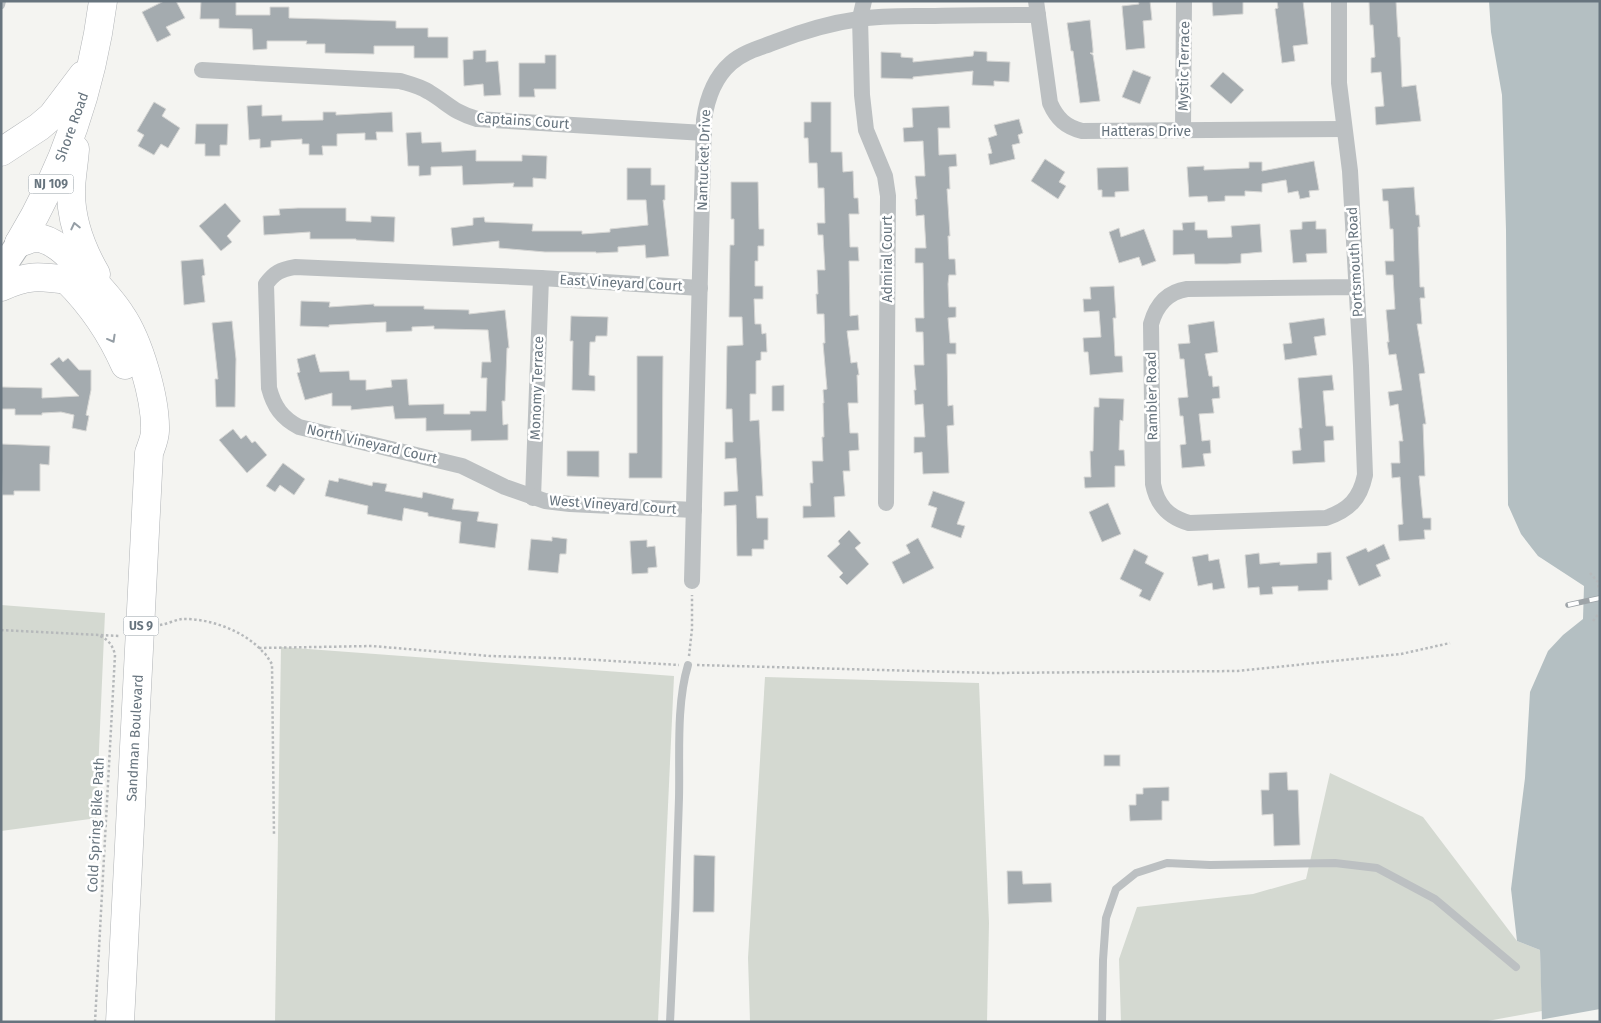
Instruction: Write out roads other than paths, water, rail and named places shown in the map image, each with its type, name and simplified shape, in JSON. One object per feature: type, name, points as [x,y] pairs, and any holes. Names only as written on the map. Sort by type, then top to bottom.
[{"type":"highway","name":"Shore Road","points":[[10,237],[33,219],[53,179],[76,122],[92,64],[103,1]]},
{"type":"highway","points":[[1,152],[52,116],[92,64]]},
{"type":"highway","points":[[76,122],[71,191],[74,224],[86,255],[112,301]]},
{"type":"highway","name":"Sandman Boulevard","points":[[10,237],[44,259],[67,280],[98,316],[117,348],[132,384],[149,454]]},
{"type":"highway","name":"Sandman Boulevard","points":[[10,237],[37,238],[56,246],[80,267],[112,301],[130,332],[144,368],[153,407],[156,433],[149,454],[120,1022]]},
{"type":"highway","points":[[1,287],[31,277],[67,280]]},
{"type":"main road","name":"Shore Road","points":[[1,270],[10,237]]},
{"type":"street","name":"Admiral Court","points":[[864,1],[860,18],[862,95],[866,130],[885,176],[888,196],[886,503]]},
{"type":"street","name":"Mystic Terrace","points":[[1183,130],[1184,1]]},
{"type":"street","name":"Portsmouth Road","points":[[1339,1],[1339,83],[1350,171],[1365,474],[1362,487],[1355,500],[1339,514]]},
{"type":"street","name":"Nantucket Drive","points":[[692,581],[704,133],[706,103],[711,89],[731,63],[746,53],[805,30],[860,18],[1037,8]]},
{"type":"street","name":"Hatteras Drive","points":[[1037,8],[1050,103],[1054,113],[1061,122],[1071,128],[1082,131],[1344,129]]},
{"type":"street","name":"Captains Court","points":[[202,70],[400,81],[422,88],[462,115],[477,119],[704,133]]},
{"type":"street","name":"North Vineyard Court","points":[[533,498],[462,466],[299,427],[287,421],[272,401],[269,388],[268,306],[260,283],[273,274],[295,267],[541,278]]},
{"type":"street","name":"East Vineyard Court","points":[[541,278],[700,288]]},
{"type":"street","name":"Monomy Terrace","points":[[533,498],[541,278]]},
{"type":"street","name":"Rambler Road","points":[[1339,514],[1326,518],[1189,523],[1178,520],[1167,513],[1155,494],[1153,484],[1151,324],[1154,313],[1161,302],[1171,294],[1183,289],[1356,287]]},
{"type":"street","name":"West Vineyard Court","points":[[533,498],[570,504],[694,510]]},
{"type":"lane","points":[[1,5],[2,1]]},
{"type":"lane","points":[[670,1022],[676,914],[680,730],[683,682],[688,665]]},
{"type":"lane","points":[[1102,1022],[1106,918],[1116,888],[1136,873],[1167,863],[1210,865],[1335,863],[1377,868],[1435,900],[1516,967]]},
{"type":"railway","points":[[1568,605],[1600,598]]}]
